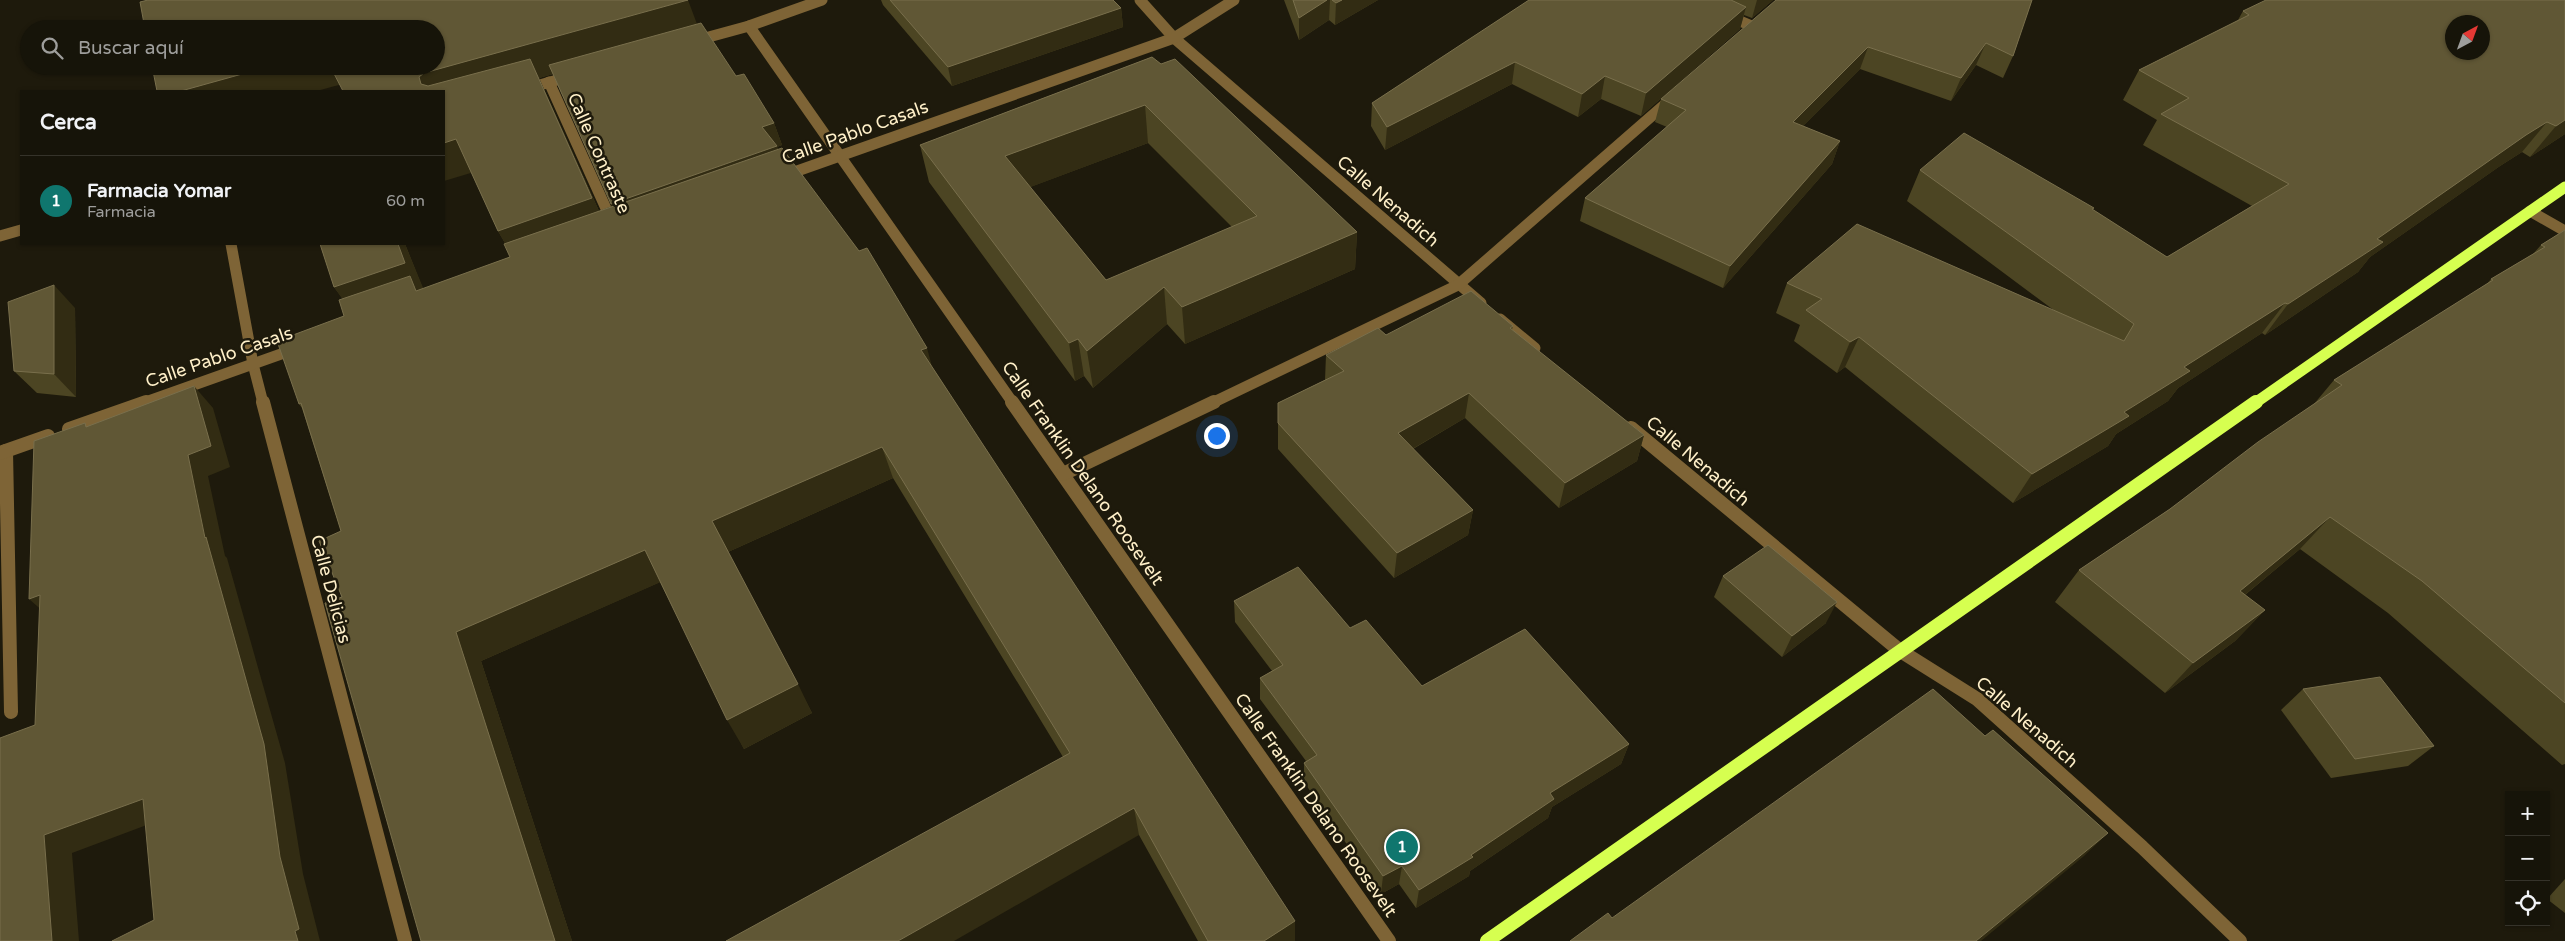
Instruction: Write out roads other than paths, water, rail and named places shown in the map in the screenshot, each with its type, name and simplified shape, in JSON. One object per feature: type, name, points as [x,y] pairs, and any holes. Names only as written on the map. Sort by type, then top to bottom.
[{"type":"main road","points":[[1487,941],[1899,650],[2565,187]]},
{"type":"street","points":[[682,45],[749,26],[822,0]]},
{"type":"street","name":"Calle Nenadich","points":[[1140,0],[1174,38],[1458,285],[1542,354]]},
{"type":"street","name":"Calle Pablo Casals","points":[[775,180],[1174,38],[1234,0]]},
{"type":"street","points":[[1717,12],[1754,27]]},
{"type":"street","name":"Calle Franklin Delano Roosevelt","points":[[749,26],[1389,941]]},
{"type":"street","points":[[511,93],[578,74]]},
{"type":"street","name":"Calle Contraste","points":[[550,82],[618,236]]},
{"type":"street","points":[[1063,474],[1458,285],[1680,91]]},
{"type":"street","points":[[2530,211],[2565,231]]},
{"type":"street","points":[[0,236],[20,230]]},
{"type":"street","name":"Calle Delicias","points":[[231,245],[252,364],[405,941]]},
{"type":"street","name":"Calle Pablo Casals","points":[[3,452],[309,344]]},
{"type":"street","name":"Calle Nenadich","points":[[1618,417],[1899,650],[1977,698],[2142,847],[2240,941]]},
{"type":"street","points":[[3,452],[11,712]]},
{"type":"place","name":"Farmacia Yomar","points":[[1402,847]]}]
